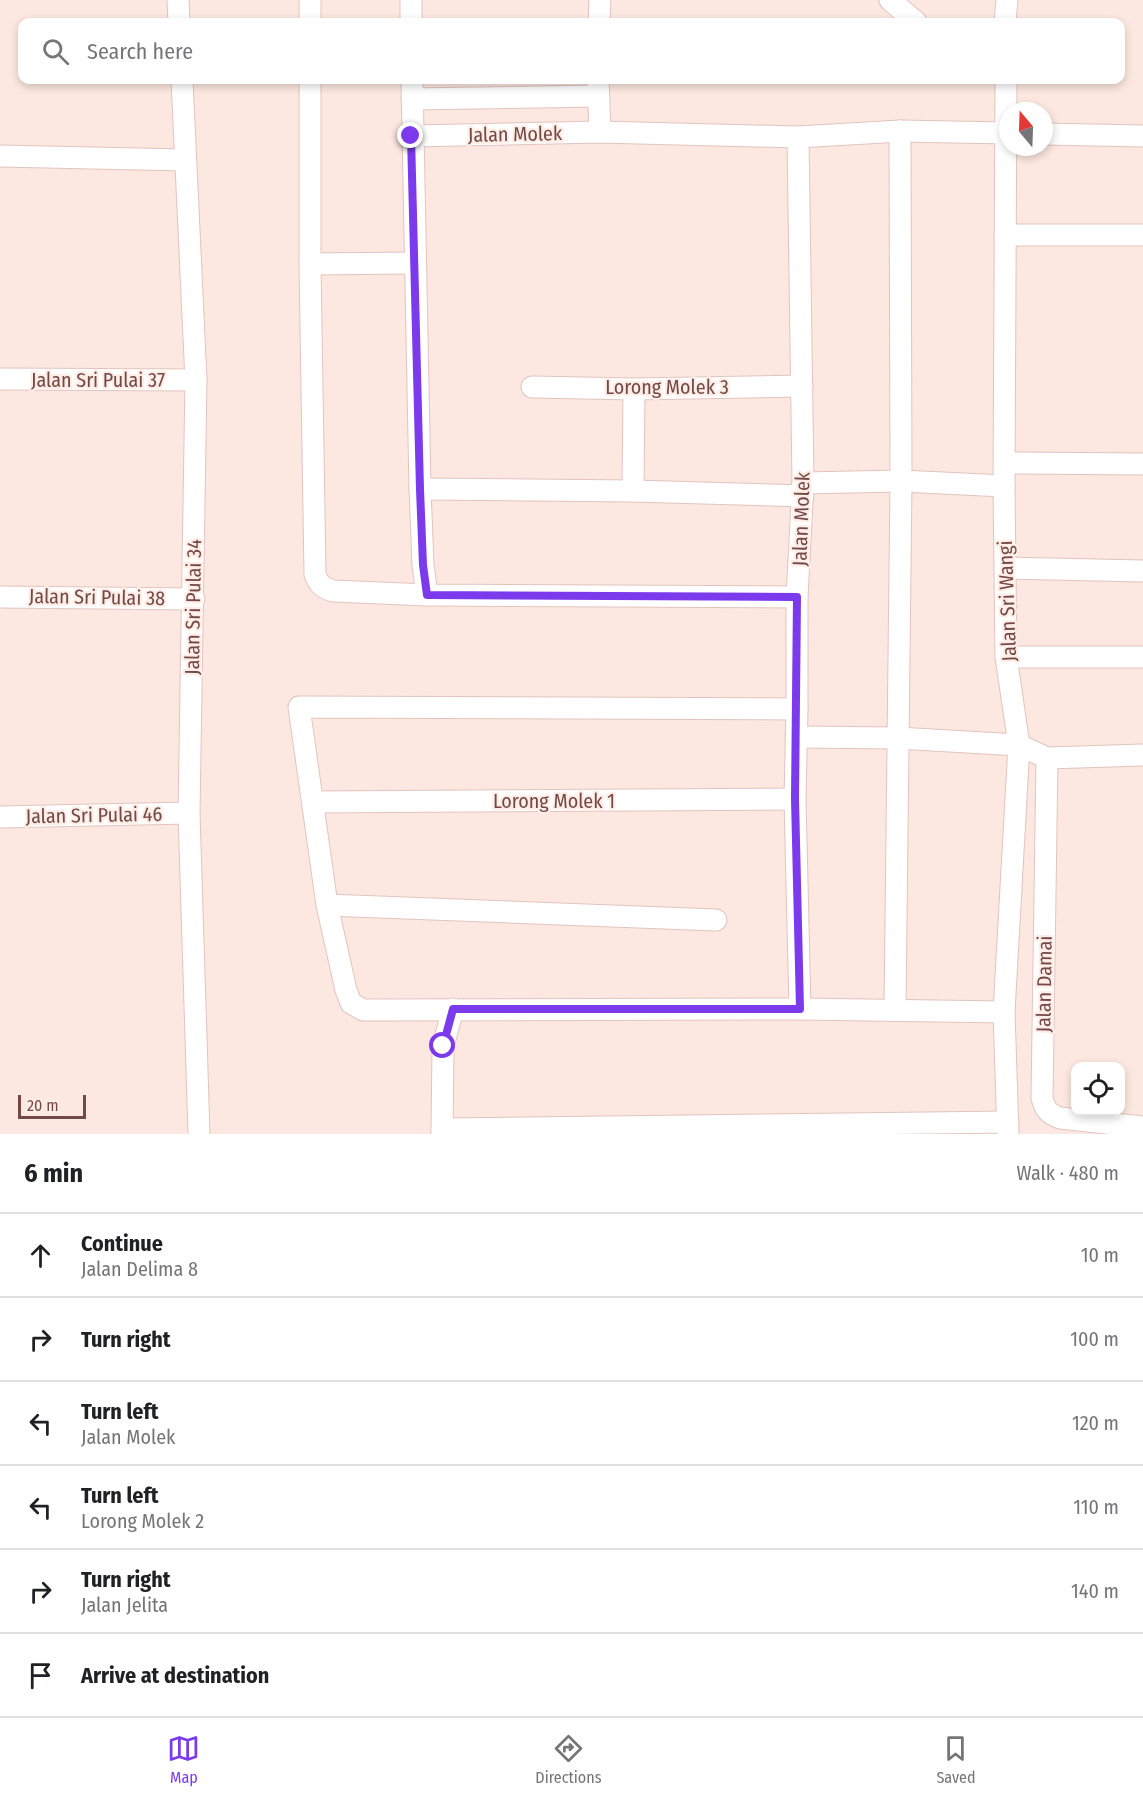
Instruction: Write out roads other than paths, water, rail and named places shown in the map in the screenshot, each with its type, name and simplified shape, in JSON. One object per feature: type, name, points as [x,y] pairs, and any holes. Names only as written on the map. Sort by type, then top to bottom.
[{"type":"street","points":[[178,0],[179,18]]},
{"type":"street","points":[[310,0],[310,18]]},
{"type":"street","points":[[411,0],[411,18]]},
{"type":"street","points":[[599,18],[600,0]]},
{"type":"street","points":[[890,0],[912,18]]},
{"type":"street","points":[[917,18],[918,0]]},
{"type":"street","points":[[1005,18],[1007,0]]},
{"type":"street","name":"Jalan Sri Pulai 34","points":[[182,84],[196,380],[189,813],[199,1134]]},
{"type":"street","points":[[310,84],[310,264],[315,574],[324,589],[427,595],[797,597]]},
{"type":"street","name":"Jalan Sri Wangi","points":[[1006,84],[1006,102]]},
{"type":"street","points":[[427,595],[423,565],[420,489],[411,136],[412,89],[598,88],[600,132]]},
{"type":"street","points":[[895,1010],[901,482],[900,131]]},
{"type":"street","name":"Jalan Molek","points":[[411,136],[600,132],[798,137],[900,131],[999,133]]},
{"type":"street","points":[[1053,134],[1143,136]]},
{"type":"street","name":"Jalan Molek","points":[[798,137],[803,489],[797,597],[795,799],[800,1009]]},
{"type":"street","points":[[0,156],[185,160]]},
{"type":"street","name":"Jalan Sri Wangi","points":[[1007,156],[1004,486],[1006,657],[1019,744],[1004,1012],[1008,1128]]},
{"type":"street","points":[[1005,235],[1143,235]]},
{"type":"street","points":[[310,264],[414,263]]},
{"type":"street","name":"Jalan Sri Pulai 37","points":[[0,379],[196,380]]},
{"type":"street","name":"Lorong Molek 3","points":[[532,387],[634,389],[802,386]]},
{"type":"street","points":[[633,491],[634,389]]},
{"type":"street","points":[[1005,463],[1143,464]]},
{"type":"street","points":[[420,489],[633,491],[803,489],[901,482],[1004,486]]},
{"type":"street","points":[[1005,568],[1143,571]]},
{"type":"street","name":"Jalan Sri Pulai 38","points":[[0,597],[194,598]]},
{"type":"street","points":[[1006,657],[1143,657]]},
{"type":"street","points":[[797,709],[299,707],[327,905],[351,1003],[363,1010],[800,1009],[1004,1012]]},
{"type":"street","points":[[796,737],[898,738],[1019,744],[1047,758],[1143,755]]},
{"type":"street","name":"Jalan Damai","points":[[1047,758],[1042,1098],[1045,1108],[1051,1115],[1060,1118],[1143,1127]]},
{"type":"street","name":"Lorong Molek 1","points":[[314,802],[795,799]]},
{"type":"street","name":"Jalan Sri Pulai 46","points":[[0,817],[189,813]]},
{"type":"street","points":[[327,905],[716,920]]},
{"type":"street","points":[[453,1009],[443,1046],[442,1132],[1008,1128]]}]
